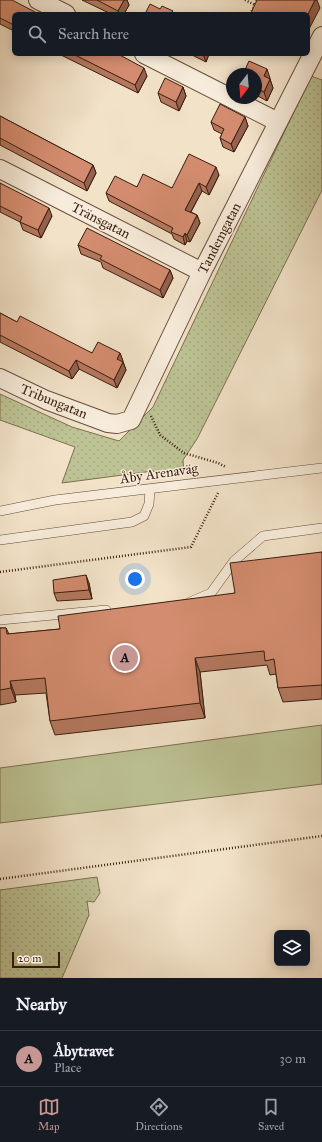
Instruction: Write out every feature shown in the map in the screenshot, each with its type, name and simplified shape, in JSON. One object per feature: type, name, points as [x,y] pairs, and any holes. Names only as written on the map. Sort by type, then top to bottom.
[{"type":"street","points":[[38,0],[62,12]]},
{"type":"street","name":"Tandemgatan","points":[[108,423],[126,423],[131,420],[202,272],[322,36]]},
{"type":"street","points":[[148,56],[278,122]]},
{"type":"street","name":"Tränsgatan","points":[[0,169],[202,272]]},
{"type":"street","name":"Tribungatan","points":[[0,378],[46,400],[108,423]]},
{"type":"lane","name":"Åby Arenaväg","points":[[0,511],[55,500],[228,478],[322,468]]},
{"type":"lane","points":[[0,540],[132,522],[144,516],[149,504],[150,489]]},
{"type":"lane","points":[[182,603],[190,602],[211,593],[234,561],[263,536],[322,528]]},
{"type":"lane","points":[[0,620],[118,609]]},
{"type":"path","points":[[244,0],[255,5]]},
{"type":"path","points":[[251,12],[257,0]]},
{"type":"path","points":[[0,572],[191,547],[219,492],[229,491],[225,466],[184,452],[160,435],[149,414],[138,407]]},
{"type":"path","points":[[0,879],[322,836]]},
{"type":"green space","points":[[311,76],[322,80],[322,190],[197,439],[183,460],[184,474],[174,476],[153,471],[62,483],[75,447],[0,420],[0,394],[72,427],[119,441],[153,407]]},
{"type":"green space","points":[[322,725],[322,784],[0,823],[0,768]]},
{"type":"green space","points":[[97,877],[100,893],[94,902],[87,901],[89,915],[62,978],[0,978],[0,890]]},
{"type":"building","points":[[0,0],[12,0],[35,12],[12,12],[12,24],[0,18]]},
{"type":"building","points":[[97,0],[124,0],[118,11]]},
{"type":"building","points":[[257,0],[315,0],[309,12],[251,12]]},
{"type":"building","points":[[150,4],[160,9],[162,6],[173,11],[172,12],[146,12]]},
{"type":"building","points":[[77,56],[122,56],[144,68],[135,85]]},
{"type":"building","points":[[249,61],[267,69],[264,76],[270,79],[264,92],[262,91],[262,68],[246,68]]},
{"type":"building","points":[[165,78],[183,87],[176,102],[158,93]]},
{"type":"building","points":[[220,104],[245,117],[231,144],[220,138],[224,129],[211,122]]},
{"type":"building","points":[[0,116],[93,165],[84,183],[0,138]]},
{"type":"building","points":[[189,154],[216,167],[206,187],[199,183],[185,210],[197,215],[187,235],[185,233],[183,237],[171,232],[173,228],[106,193],[115,176],[137,187],[143,174],[172,188]]},
{"type":"building","points":[[0,183],[49,208],[38,230],[20,222],[22,217],[0,206]]},
{"type":"building","points":[[87,228],[170,270],[160,290],[100,259],[102,256],[78,245]]},
{"type":"building","points":[[0,313],[17,322],[20,316],[92,353],[98,342],[120,353],[117,359],[123,362],[114,380],[76,360],[69,371],[0,335]]},
{"type":"building","points":[[322,552],[322,685],[278,688],[274,659],[265,661],[264,651],[195,658],[200,703],[50,721],[45,678],[10,681],[11,688],[0,690],[0,628],[6,628],[7,634],[60,629],[58,616],[235,593],[230,563]]},
{"type":"building","points":[[86,575],[89,590],[54,593],[53,580]]},
{"type":"place","name":"Åbytravet","points":[[125,658]]}]
